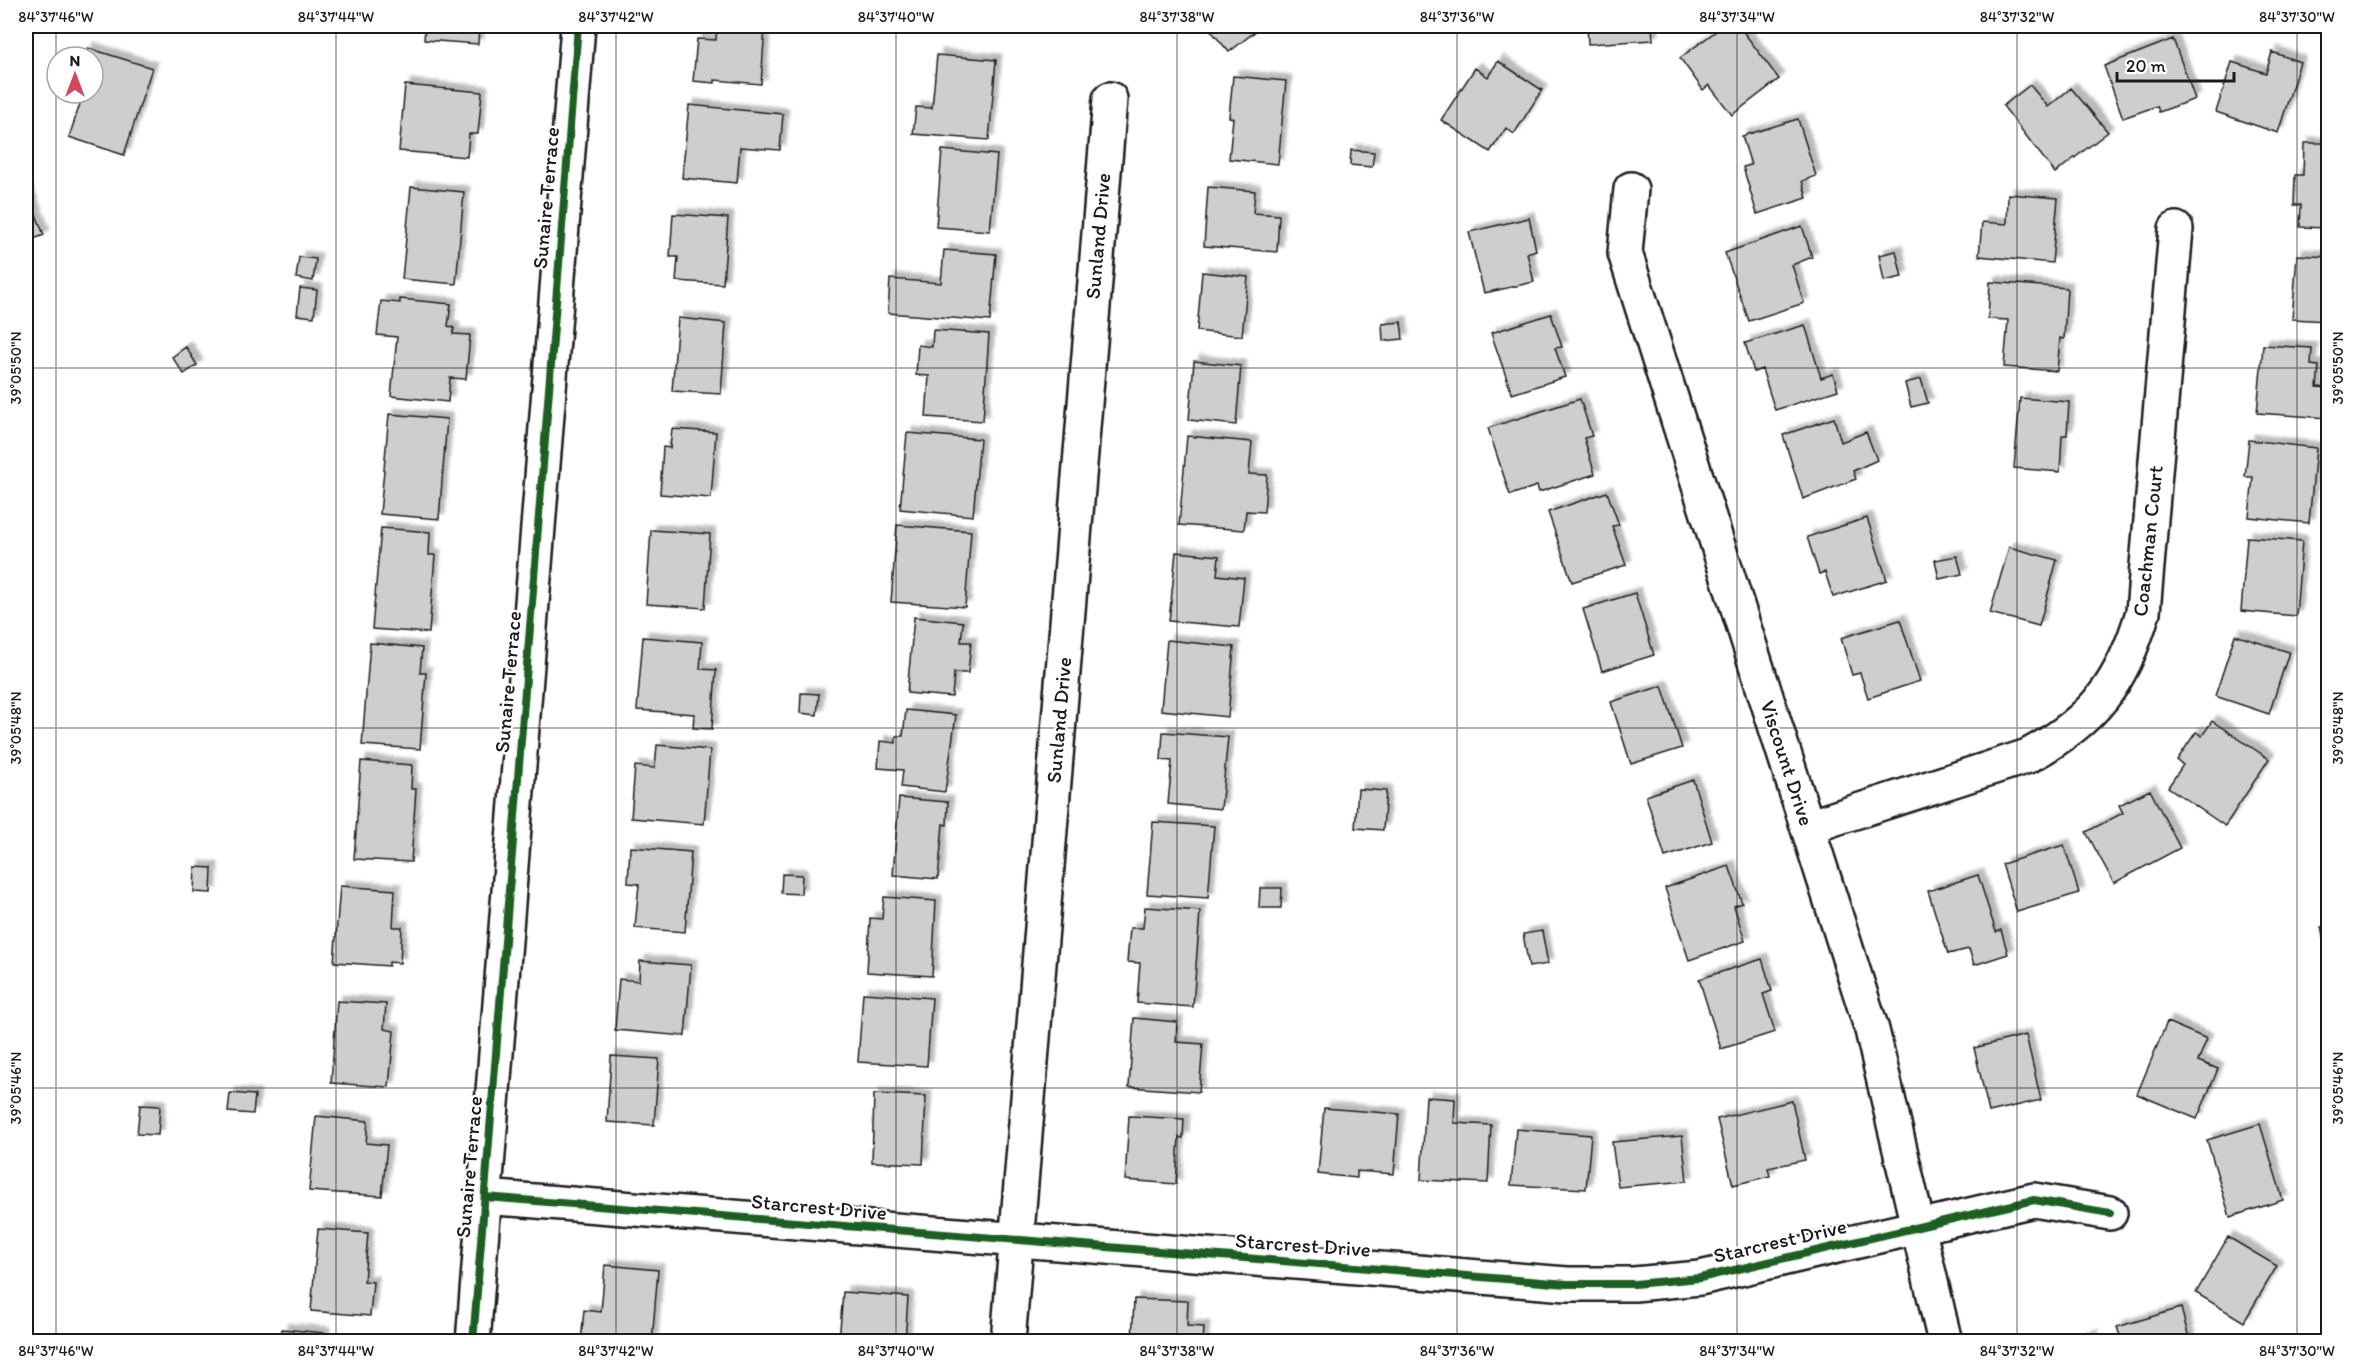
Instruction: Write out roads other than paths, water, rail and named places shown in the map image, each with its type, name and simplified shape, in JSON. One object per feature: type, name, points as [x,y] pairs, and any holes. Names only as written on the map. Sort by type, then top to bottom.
[{"type":"street","name":"Sunaire Terrace","points":[[472,1341],[578,26]]},
{"type":"street","name":"Sunland Drive","points":[[1008,1341],[1110,99]]},
{"type":"street","name":"Viscount Drive","points":[[1631,189],[1625,253],[1872,1030],[1945,1341]]},
{"type":"street","name":"Coachman Court","points":[[1808,828],[2028,756],[2061,738],[2091,712],[2115,682],[2133,649],[2143,612],[2176,229]]},
{"type":"street","name":"Starcrest Drive","points":[[485,1197],[1567,1284],[1634,1284],[1700,1278],[2034,1200],[2110,1213]]}]
